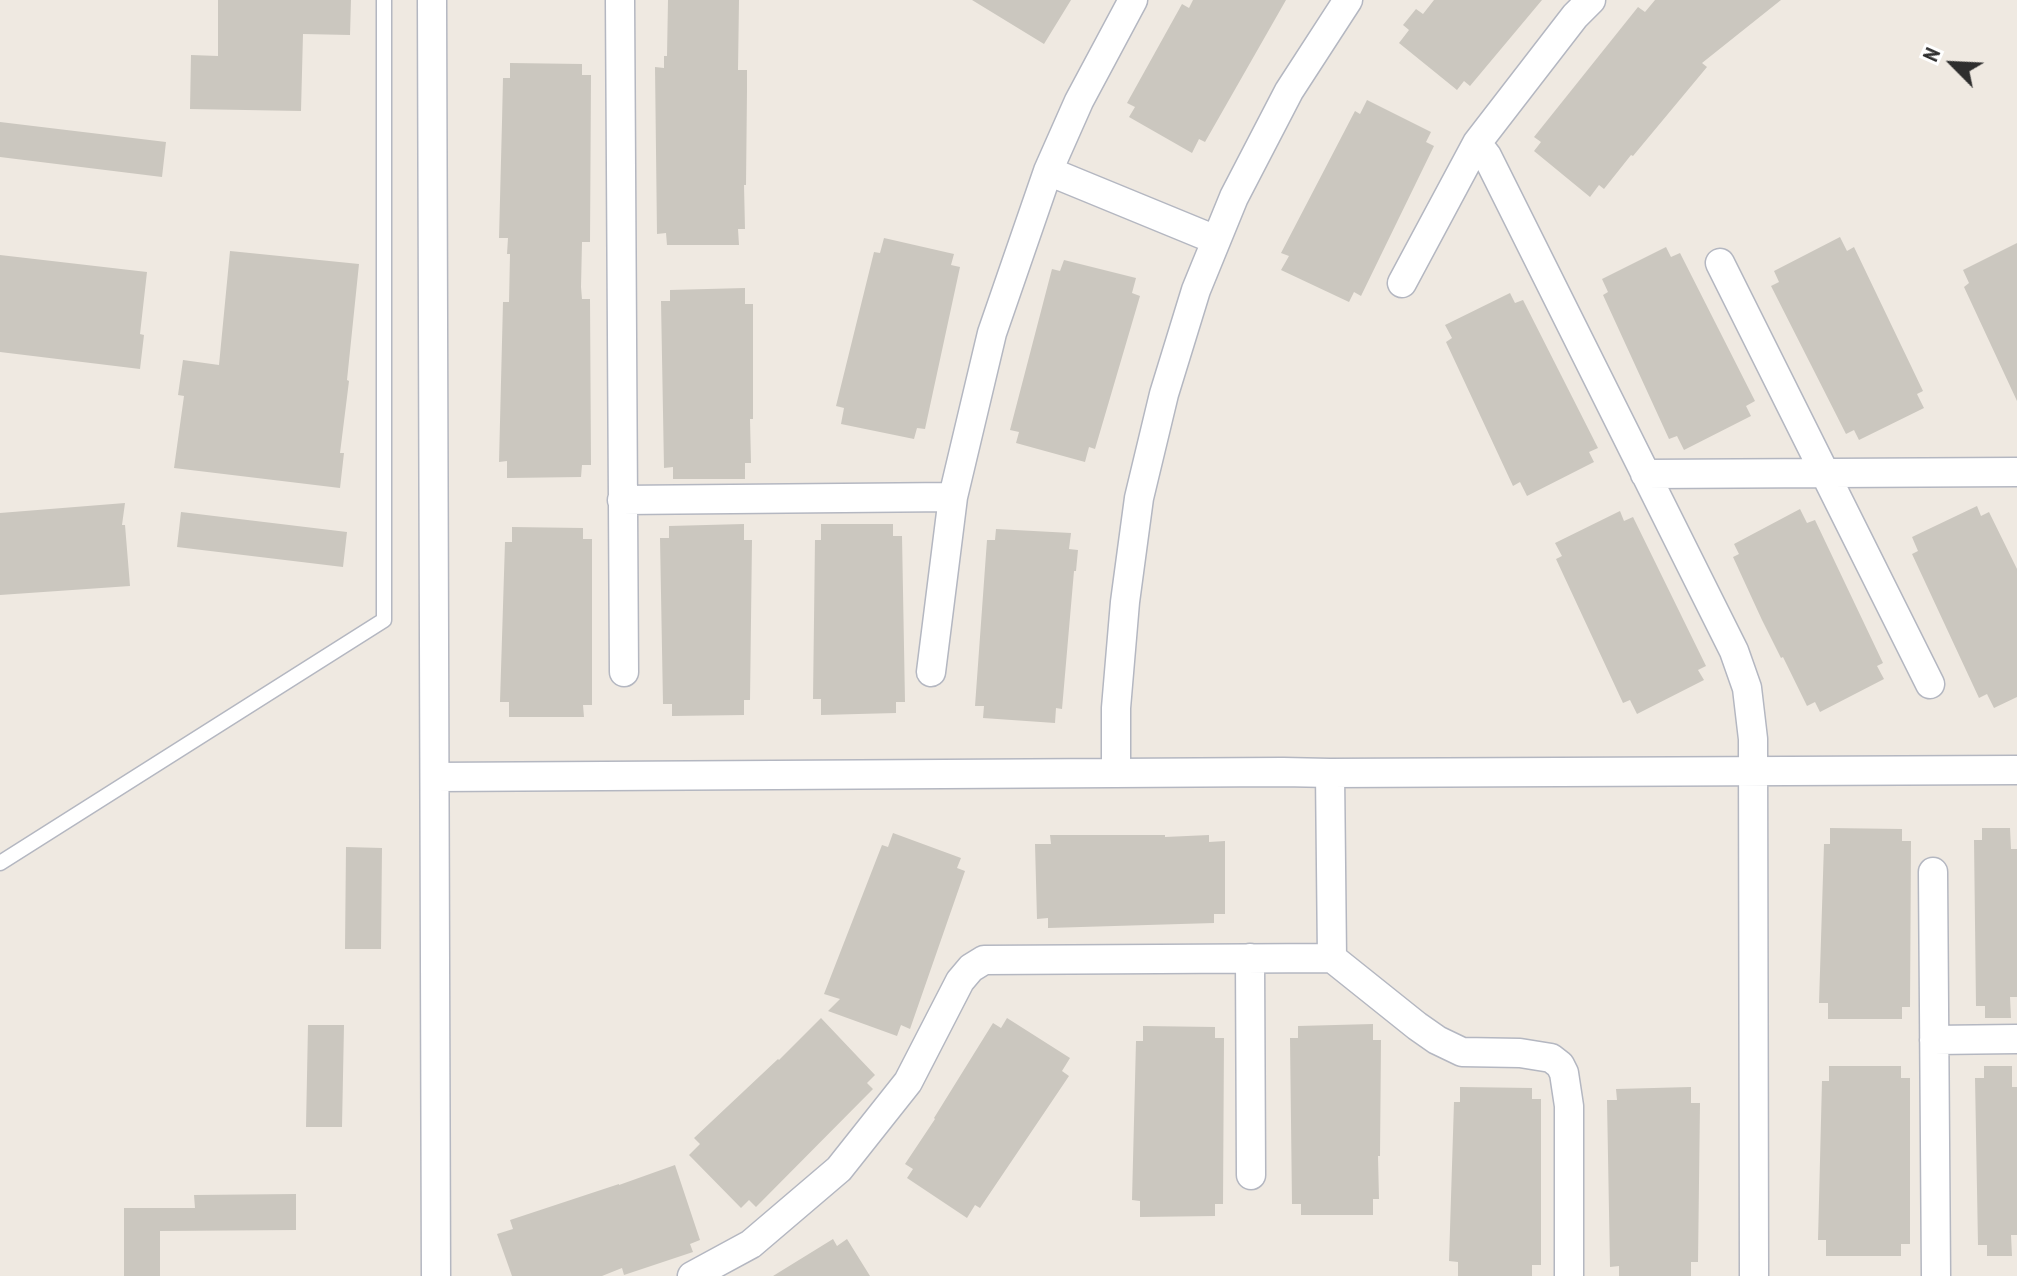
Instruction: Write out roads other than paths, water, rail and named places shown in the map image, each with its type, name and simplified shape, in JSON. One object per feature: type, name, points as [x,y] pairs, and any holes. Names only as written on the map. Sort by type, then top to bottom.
[{"type":"street","points":[[432,0],[436,1276]]},
{"type":"street","points":[[620,0],[624,672]]},
{"type":"street","points":[[931,672],[953,497],[992,333],[1048,171],[1079,101],[1133,0]]},
{"type":"street","points":[[1116,772],[1117,693],[1125,602],[1139,498],[1164,394],[1196,290],[1234,197],[1289,91],[1348,0]]},
{"type":"street","points":[[1402,283],[1477,143],[1575,16],[1591,0]]},
{"type":"street","points":[[1477,143],[1487,156],[1734,651],[1747,688],[1753,739],[1754,1276]]},
{"type":"street","points":[[1048,171],[1216,240]]},
{"type":"street","points":[[1720,263],[1930,684]]},
{"type":"street","points":[[1645,474],[2017,472]]},
{"type":"street","points":[[622,500],[953,497]]},
{"type":"street","points":[[435,777],[2017,770]]},
{"type":"street","points":[[1330,773],[1332,958]]},
{"type":"street","points":[[1933,872],[1936,1276]]},
{"type":"street","points":[[1250,958],[1251,1175]]},
{"type":"street","points":[[692,1276],[751,1244],[839,1169],[908,1082],[960,981],[971,968],[984,960],[1332,958],[1417,1026],[1462,1052],[1520,1053],[1551,1058],[1560,1065],[1569,1106],[1569,1276]]},
{"type":"street","points":[[1934,1040],[2017,1039]]},
{"type":"lane","points":[[0,863],[384,620],[384,0]]}]
